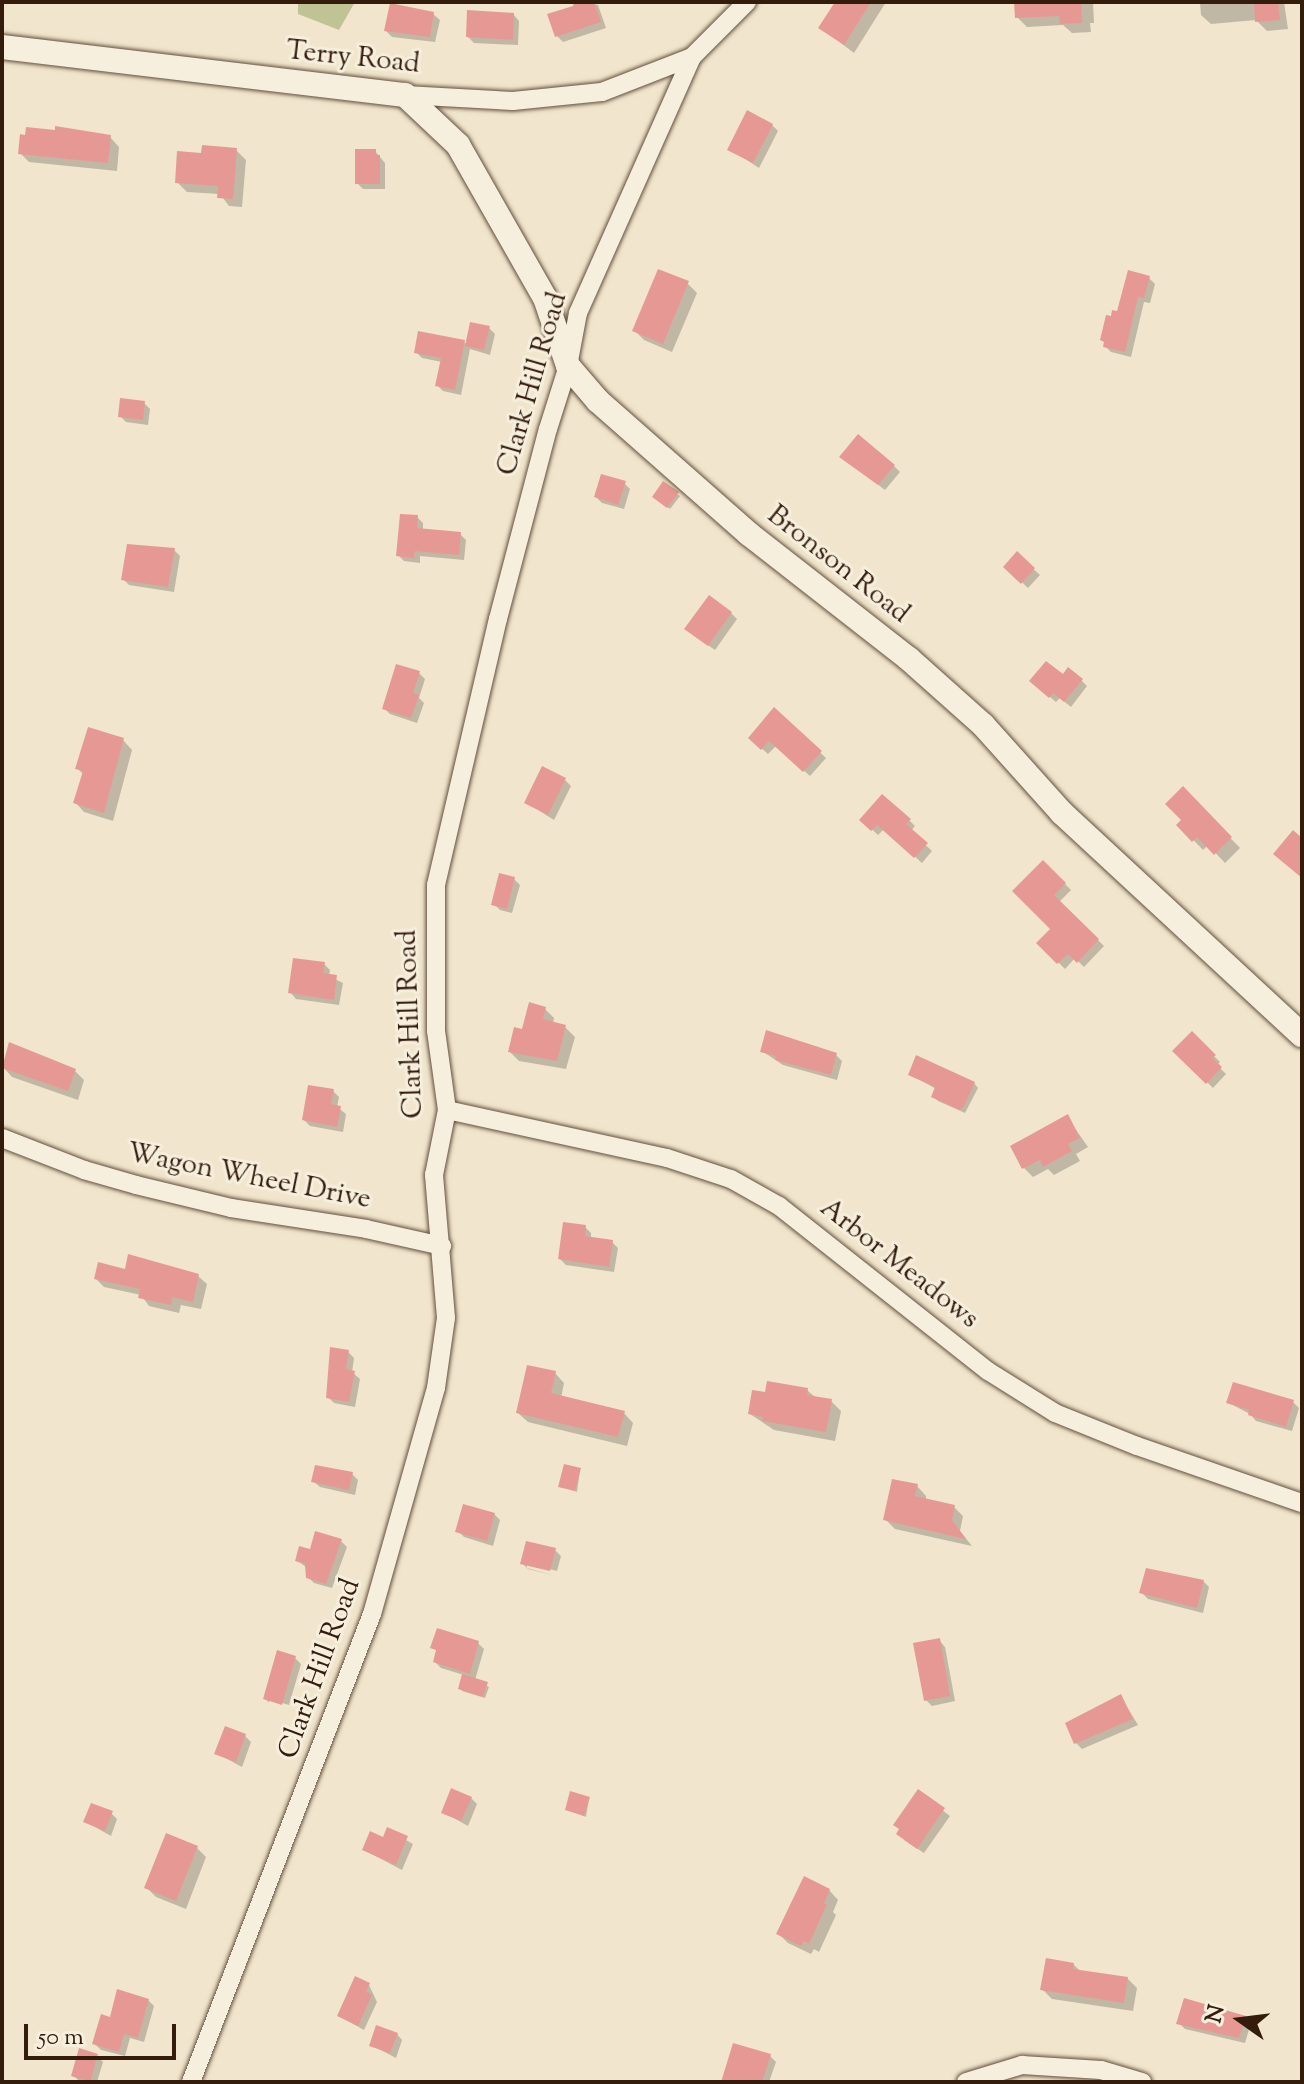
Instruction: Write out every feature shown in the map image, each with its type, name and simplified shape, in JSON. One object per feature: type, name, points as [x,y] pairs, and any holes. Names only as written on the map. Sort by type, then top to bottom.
[{"type":"street","points":[[692,57],[747,2]]},
{"type":"street","name":"Terry Road","points":[[2,47],[405,95],[513,101],[602,92],[692,57]]},
{"type":"street","name":"Clark Hill Road","points":[[191,2082],[372,1614],[400,1522],[438,1374],[446,1318],[434,1175],[447,1110],[436,1031],[436,885],[506,590],[568,366],[578,313],[692,57]]},
{"type":"street","name":"Bronson Road","points":[[405,95],[458,145],[545,298],[568,366],[598,401],[749,534],[909,659],[983,725],[1062,813],[1302,1035]]},
{"type":"street","name":"Arbor Meadows","points":[[447,1110],[667,1158],[731,1179],[779,1206],[988,1371],[1055,1413],[1137,1446],[1302,1503]]},
{"type":"street","name":"Wagon Wheel Drive","points":[[2,1138],[84,1170],[231,1208],[366,1229],[442,1246]]},
{"type":"street","points":[[966,2082],[1022,2065],[1101,2070],[1142,2082]]},
{"type":"green space","points":[[298,2],[355,2],[339,30],[298,14]]},
{"type":"building","points":[[574,2],[594,2],[601,22],[555,37],[547,14],[573,6]]},
{"type":"building","points":[[835,2],[871,2],[844,45],[818,28]]},
{"type":"building","points":[[1014,2],[1081,2],[1082,23],[1060,24],[1059,16],[1015,18]]},
{"type":"building","points":[[1254,2],[1278,2],[1280,20],[1255,22]]},
{"type":"building","points":[[390,3],[434,12],[430,37],[384,31]]},
{"type":"building","points":[[467,10],[514,13],[513,40],[466,37]]},
{"type":"building","points":[[747,110],[773,124],[753,163],[727,150]]},
{"type":"building","points":[[55,126],[111,135],[108,163],[18,154],[20,134],[25,135],[26,127],[55,130]]},
{"type":"building","points":[[202,145],[237,148],[233,199],[217,198],[218,186],[175,183],[177,151],[201,153]]},
{"type":"building","points":[[355,149],[376,149],[376,155],[380,155],[380,184],[355,184]]},
{"type":"building","points":[[658,269],[689,281],[663,344],[632,331]]},
{"type":"building","points":[[1128,270],[1150,276],[1144,298],[1138,297],[1125,352],[1103,347],[1104,342],[1100,340],[1106,315],[1111,316],[1112,310],[1117,311]]},
{"type":"building","points":[[470,322],[490,326],[484,350],[465,346]]},
{"type":"building","points":[[418,331],[465,340],[455,390],[435,386],[441,358],[414,353]]},
{"type":"building","points":[[120,398],[145,401],[143,420],[118,417]]},
{"type":"building","points":[[858,434],[895,465],[878,485],[839,457]]},
{"type":"building","points":[[601,474],[626,481],[618,505],[594,497]]},
{"type":"building","points":[[663,481],[679,492],[667,508],[652,497]]},
{"type":"building","points":[[400,514],[418,515],[417,528],[461,532],[459,555],[415,551],[414,558],[396,556]]},
{"type":"building","points":[[127,544],[175,548],[168,587],[121,580]]},
{"type":"building","points":[[1017,551],[1035,568],[1021,584],[1003,567]]},
{"type":"building","points":[[709,595],[732,612],[708,646],[684,629]]},
{"type":"building","points":[[1046,661],[1063,674],[1068,667],[1083,679],[1064,702],[1053,693],[1049,698],[1029,681]]},
{"type":"building","points":[[396,664],[420,671],[413,693],[419,695],[411,718],[382,709]]},
{"type":"building","points":[[774,707],[822,751],[803,772],[769,741],[761,750],[748,738]]},
{"type":"building","points":[[88,727],[124,738],[104,813],[73,803],[83,771],[75,769]]},
{"type":"building","points":[[542,766],[566,778],[548,815],[524,803]]},
{"type":"building","points":[[1183,786],[1232,837],[1214,855],[1197,837],[1192,842],[1176,825],[1181,820],[1165,804]]},
{"type":"building","points":[[882,794],[911,819],[906,824],[928,843],[914,858],[877,825],[871,831],[859,820]]},
{"type":"building","points":[[1293,830],[1302,838],[1302,878],[1273,854]]},
{"type":"building","points":[[1043,860],[1066,883],[1054,895],[1099,939],[1077,963],[1068,954],[1057,964],[1036,943],[1050,929],[1012,891]]},
{"type":"building","points":[[499,873],[515,877],[507,909],[491,905]]},
{"type":"building","points":[[293,958],[325,962],[323,973],[337,975],[334,1000],[288,993]]},
{"type":"building","points":[[529,1002],[546,1007],[543,1019],[566,1025],[557,1061],[508,1052],[514,1027],[522,1029]]},
{"type":"building","points":[[766,1030],[837,1053],[831,1075],[775,1060],[776,1056],[760,1052]]},
{"type":"building","points":[[1192,1031],[1216,1055],[1212,1058],[1222,1067],[1206,1084],[1172,1051]]},
{"type":"building","points":[[9,1042],[76,1069],[68,1091],[2,1068]]},
{"type":"building","points":[[916,1055],[975,1082],[960,1110],[931,1097],[935,1087],[908,1075]]},
{"type":"building","points":[[308,1085],[334,1089],[331,1104],[341,1106],[337,1127],[302,1120]]},
{"type":"building","points":[[1068,1114],[1080,1138],[1068,1144],[1072,1151],[1043,1167],[1040,1160],[1022,1169],[1010,1146]]},
{"type":"building","points":[[563,1222],[586,1225],[585,1236],[613,1240],[609,1267],[558,1259]]},
{"type":"building","points":[[128,1254],[199,1274],[193,1302],[172,1297],[171,1305],[138,1298],[140,1289],[94,1279],[98,1262],[125,1269]]},
{"type":"building","points":[[330,1347],[349,1350],[346,1369],[355,1371],[349,1402],[326,1398]]},
{"type":"building","points":[[527,1365],[556,1371],[551,1393],[625,1411],[618,1437],[516,1413]]},
{"type":"building","points":[[767,1381],[808,1388],[807,1395],[832,1399],[826,1432],[762,1421],[763,1417],[748,1414],[752,1390],[765,1392]]},
{"type":"building","points":[[1233,1382],[1294,1400],[1286,1427],[1248,1415],[1249,1410],[1226,1403]]},
{"type":"building","points":[[564,1464],[581,1468],[575,1491],[558,1487]]},
{"type":"building","points":[[315,1465],[353,1472],[349,1490],[311,1482]]},
{"type":"building","points":[[892,1479],[918,1484],[915,1496],[955,1505],[952,1520],[966,1539],[883,1520]]},
{"type":"building","points":[[463,1504],[495,1513],[487,1541],[455,1532]]},
{"type":"building","points":[[315,1531],[342,1539],[326,1584],[306,1578],[305,1564],[295,1561],[299,1546],[310,1549]]},
{"type":"building","points":[[526,1541],[556,1548],[550,1571],[520,1564]]},
{"type":"building","points":[[1146,1568],[1204,1580],[1197,1608],[1139,1593]]},
{"type":"building","points":[[437,1628],[479,1641],[470,1674],[433,1662],[436,1650],[430,1648]]},
{"type":"building","points":[[940,1638],[950,1696],[924,1701],[913,1643]]},
{"type":"building","points":[[277,1650],[296,1656],[282,1705],[263,1699]]},
{"type":"building","points":[[462,1674],[488,1682],[483,1697],[458,1689]]},
{"type":"building","points":[[1121,1694],[1133,1719],[1074,1744],[1065,1723]]},
{"type":"building","points":[[225,1726],[246,1734],[236,1762],[214,1754]]},
{"type":"building","points":[[451,1788],[472,1797],[461,1821],[441,1813]]},
{"type":"building","points":[[918,1789],[945,1808],[917,1849],[896,1834],[899,1829],[893,1825]]},
{"type":"building","points":[[570,1791],[590,1797],[584,1816],[565,1810]]},
{"type":"building","points":[[91,1803],[113,1811],[105,1831],[83,1822]]},
{"type":"building","points":[[387,1827],[408,1836],[396,1865],[362,1850],[370,1831],[383,1837]]},
{"type":"building","points":[[166,1833],[198,1846],[176,1901],[144,1888]]},
{"type":"building","points":[[804,1876],[830,1889],[824,1903],[827,1904],[809,1944],[804,1941],[801,1946],[776,1934]]},
{"type":"building","points":[[1046,1958],[1074,1963],[1073,1969],[1128,1977],[1124,2003],[1040,1990]]},
{"type":"building","points":[[355,1976],[370,1983],[366,1992],[372,1995],[358,2026],[337,2016]]},
{"type":"building","points":[[117,1989],[149,1999],[138,2038],[124,2034],[119,2052],[92,2044],[101,2014],[110,2017]]},
{"type":"building","points":[[1184,1998],[1246,2016],[1239,2038],[1176,2024]]},
{"type":"building","points":[[376,2025],[398,2033],[390,2053],[369,2046]]},
{"type":"building","points":[[733,2043],[771,2054],[762,2082],[721,2082]]},
{"type":"building","points":[[79,2048],[98,2054],[90,2082],[71,2076]]}]
